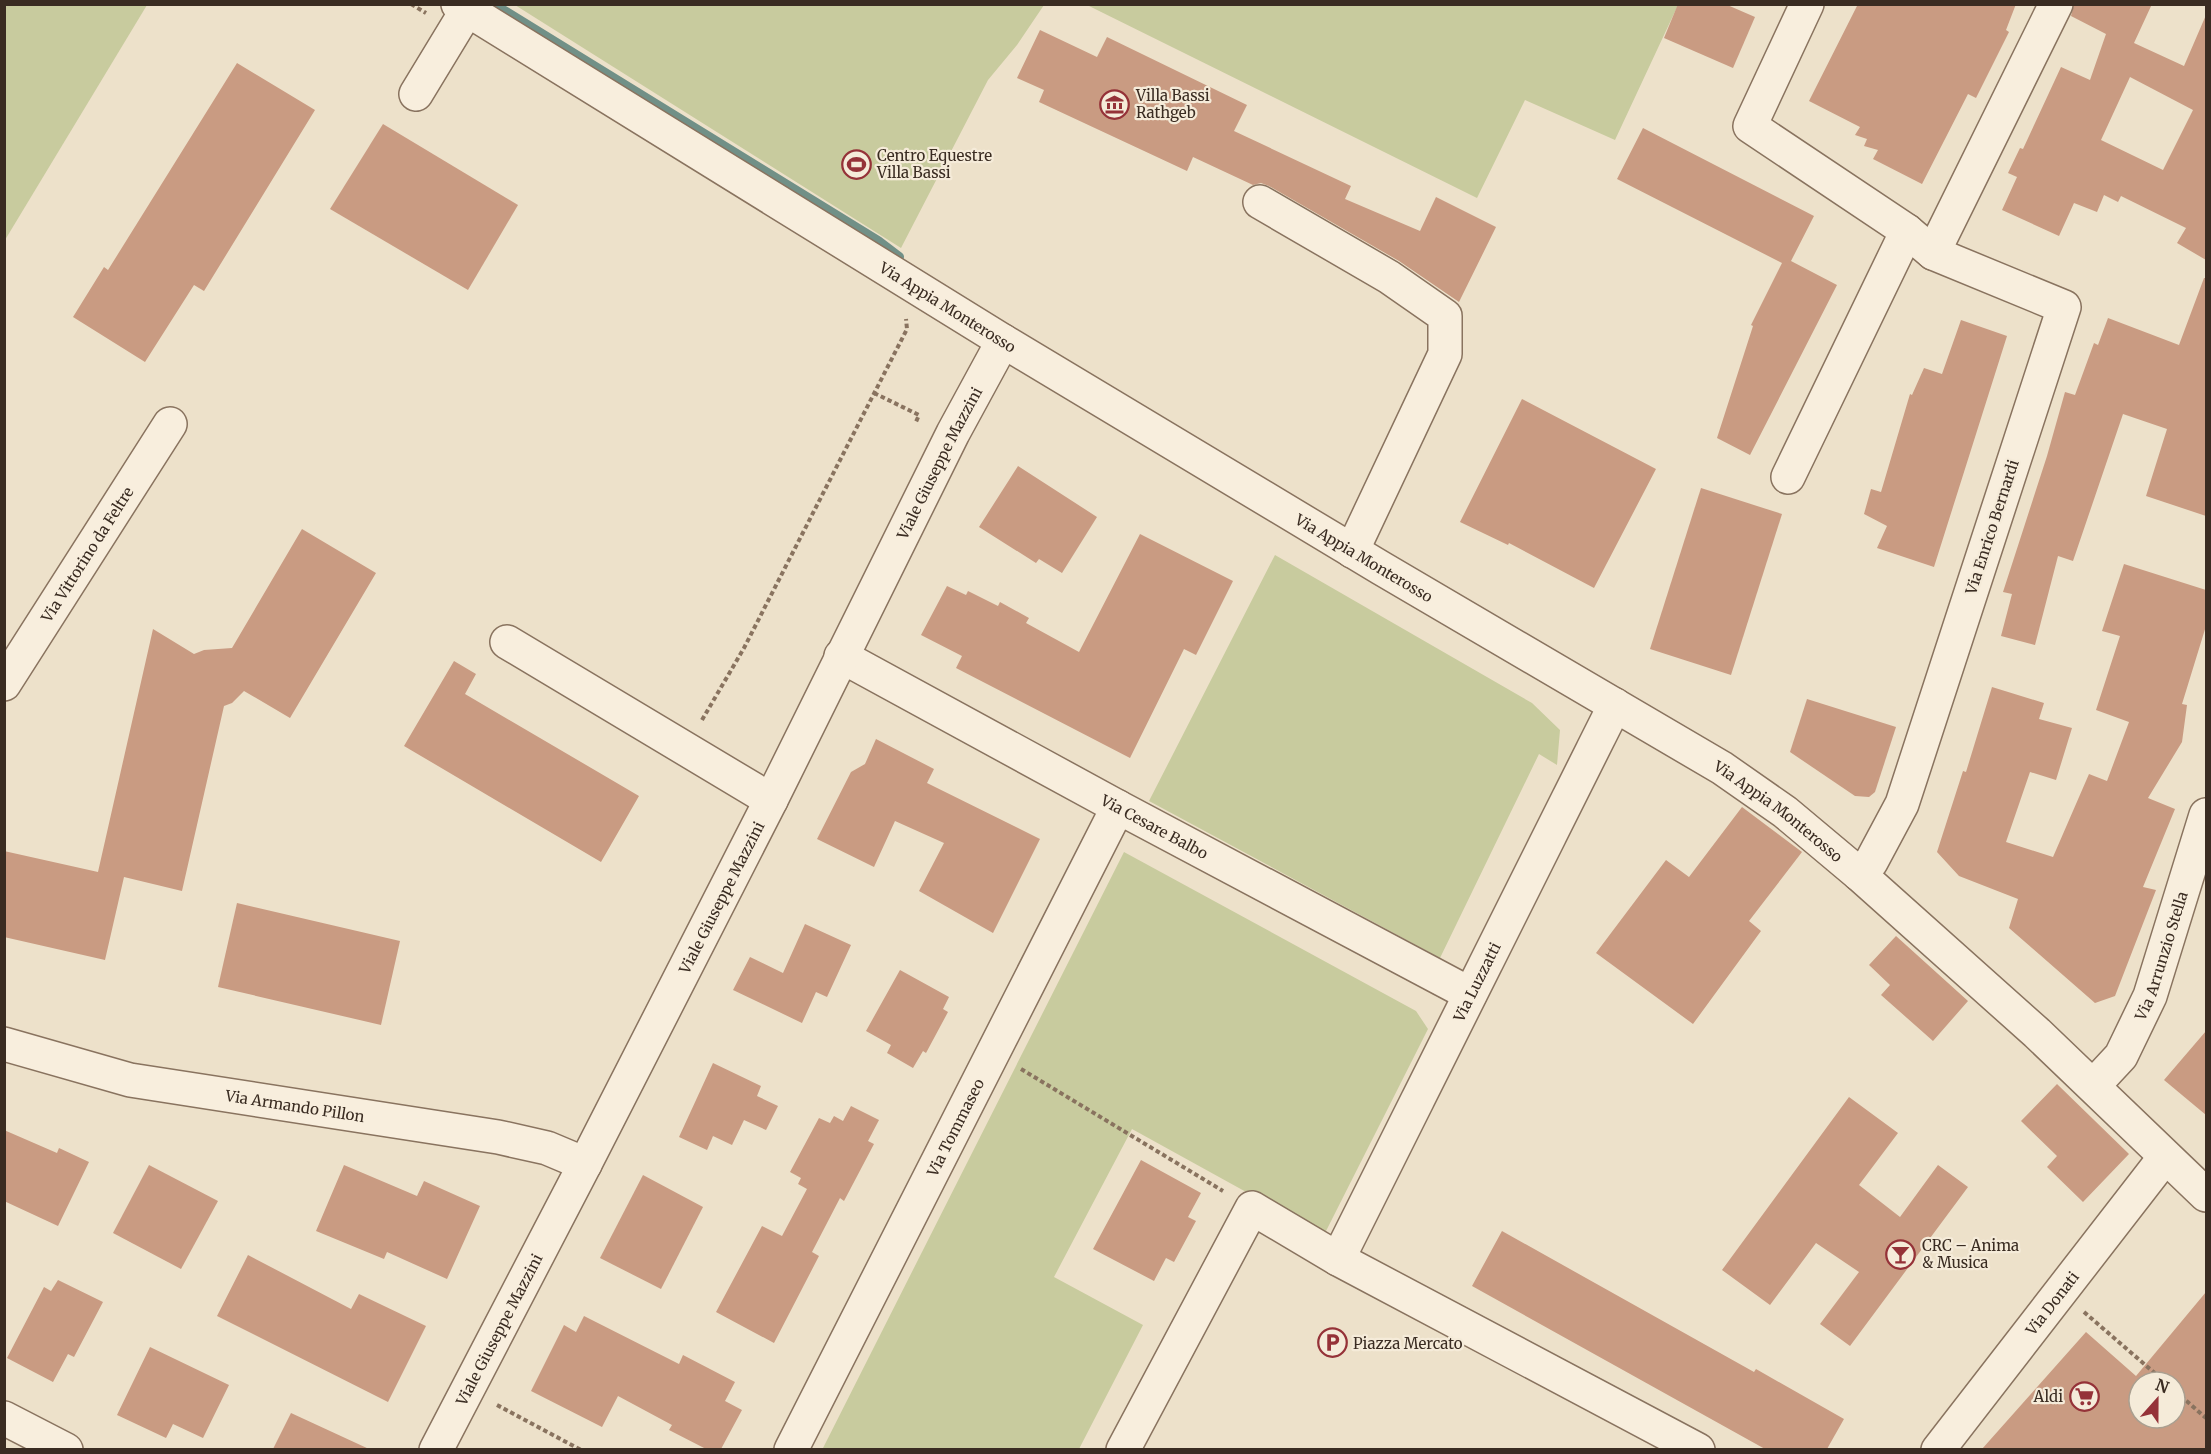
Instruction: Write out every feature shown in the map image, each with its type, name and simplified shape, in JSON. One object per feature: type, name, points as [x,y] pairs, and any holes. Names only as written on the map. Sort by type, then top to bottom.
[{"type":"street","name":"Via Enrico Bernardi","points":[[1807,4],[1750,126],[1907,231],[1933,254],[2064,307],[1902,804],[1871,862],[1859,874]]},
{"type":"street","points":[[1933,254],[2056,4]]},
{"type":"street","points":[[416,93],[460,15]]},
{"type":"street","name":"Via Appia Monterosso","points":[[460,15],[1003,341],[1356,541],[1615,705],[1722,768],[1785,812],[1859,874],[2094,1085],[2206,1195]]},
{"type":"street","points":[[1260,202],[1389,277],[1445,316],[1445,354],[1356,541]]},
{"type":"street","points":[[1788,477],[1907,231]]},
{"type":"street","name":"Viale Giuseppe Mazzini","points":[[436,1449],[585,1164],[771,800],[948,443],[1003,341]]},
{"type":"street","name":"Via Vittorino da Feltre","points":[[4,684],[170,424]]},
{"type":"street","points":[[507,642],[771,800]]},
{"type":"street","name":"Via Cesare Balbo","points":[[841,656],[1118,807],[1470,994]]},
{"type":"street","name":"Via Luzzatti","points":[[1338,1259],[1615,705]]},
{"type":"street","name":"Via Tommaseo","points":[[791,1449],[1118,807]]},
{"type":"street","name":"Via Arrunzio Stella","points":[[2094,1085],[2121,1056],[2150,996],[2206,815]]},
{"type":"street","name":"Via Armando Pillon","points":[[4,1044],[130,1080],[498,1137],[547,1148],[585,1164]]},
{"type":"street","name":"Via Donati","points":[[1938,1449],[2165,1157]]},
{"type":"street","points":[[1123,1449],[1252,1208],[1338,1259],[1698,1449]]},
{"type":"street","points":[[4,1418],[66,1449]]},
{"type":"path","points":[[411,4],[460,15]]},
{"type":"path","points":[[700,725],[744,648],[907,329],[906,316]]},
{"type":"path","points":[[874,393],[919,415],[915,424]]},
{"type":"path","points":[[994,1053],[1252,1208]]},
{"type":"path","points":[[2061,1291],[2151,1370]]},
{"type":"path","points":[[468,1389],[581,1449]]},
{"type":"path","points":[[2187,1401],[2206,1418]]},
{"type":"green space","points":[[4,5],[147,5],[5,240]]},
{"type":"green space","name":"Centro Equestre Villa Bassi","points":[[515,5],[1044,5],[1017,45],[988,80],[901,248]]},
{"type":"green space","points":[[1087,5],[1678,5],[1615,140],[1525,100],[1477,198]]},
{"type":"green space","points":[[1275,555],[1532,703],[1560,730],[1557,765],[1539,754],[1440,958],[1149,801]]},
{"type":"green space","points":[[1124,852],[1416,1011],[1428,1029],[1324,1235],[1132,1129],[1054,1277],[1143,1325],[1079,1449],[822,1450]]},
{"type":"building","points":[[1678,4],[1725,4],[1755,17],[1733,68],[1664,38]]},
{"type":"building","points":[[1858,4],[2016,4],[2006,30],[2009,32],[1976,98],[1968,94],[1922,184],[1873,159],[1878,150],[1864,146],[1867,139],[1855,135],[1860,127],[1809,101]]},
{"type":"building","points":[[2074,4],[2152,4],[2134,43],[2184,66],[2206,15],[2206,260],[2177,243],[2186,228],[2121,196],[2118,202],[2104,195],[2097,212],[2074,203],[2059,236],[2002,210],[2017,177],[2008,173],[2020,148],[2023,149],[2061,67],[2090,80],[2106,34],[2071,16]],"holes":[[[2130,77],[2193,110],[2163,170],[2101,140]]]},
{"type":"building","points":[[1040,30],[1097,57],[1107,37],[1247,105],[1234,131],[1351,186],[1345,199],[1420,231],[1436,197],[1496,227],[1459,302],[1399,261],[1269,186],[1261,183],[1253,185],[1193,157],[1187,171],[1039,102],[1044,90],[1017,78]]},
{"type":"building","points":[[237,63],[315,110],[204,291],[194,285],[145,362],[73,317],[104,267],[108,270]]},
{"type":"building","points":[[383,124],[518,205],[468,290],[330,209]]},
{"type":"building","points":[[1643,128],[1814,216],[1791,261],[1837,285],[1750,455],[1717,438],[1753,326],[1751,325],[1782,263],[1617,179]]},
{"type":"building","points":[[2204,278],[2206,278],[2206,516],[2146,496],[2167,429],[2123,414],[2073,561],[2058,556],[2035,645],[2001,636],[2012,594],[2003,592],[2065,392],[2075,395],[2094,343],[2098,345],[2108,318],[2179,345]]},
{"type":"building","points":[[1961,320],[2007,336],[1934,567],[1877,548],[1887,526],[1864,514],[1871,489],[1881,492],[1910,394],[1912,395],[1924,368],[1942,374]]},
{"type":"building","points":[[1522,399],[1656,469],[1594,588],[1509,543],[1508,545],[1460,522]]},
{"type":"building","points":[[1018,466],[1097,517],[1062,573],[1039,559],[1036,563],[979,527]]},
{"type":"building","points":[[1701,488],[1782,514],[1731,675],[1650,649]]},
{"type":"building","points":[[302,529],[376,573],[290,718],[244,691],[232,703],[224,706],[182,891],[124,877],[105,960],[4,937],[4,851],[98,872],[153,629],[194,654],[204,650],[232,648]]},
{"type":"building","points":[[1140,534],[1233,581],[1196,655],[1184,649],[1130,758],[956,668],[962,656],[921,635],[947,586],[966,595],[968,591],[998,606],[1000,602],[1029,618],[1026,623],[1079,652]]},
{"type":"building","points":[[2124,564],[2206,590],[2206,626],[2182,704],[2187,705],[2182,742],[2148,798],[2175,809],[2143,887],[2156,890],[2115,996],[2095,1003],[2009,928],[2018,899],[1959,876],[1937,852],[1963,771],[1966,772],[1992,687],[2044,703],[2039,719],[2072,728],[2056,780],[2030,772],[2006,842],[2053,857],[2089,774],[2107,781],[2129,722],[2096,710],[2120,636],[2102,631]]},
{"type":"building","points":[[454,661],[476,674],[465,694],[639,796],[601,862],[404,746]]},
{"type":"building","points":[[1807,699],[1896,727],[1875,792],[1869,797],[1855,796],[1790,752]]},
{"type":"building","points":[[876,739],[934,769],[927,783],[1040,839],[993,933],[919,891],[944,843],[895,821],[874,867],[817,839],[851,772],[865,764]]},
{"type":"building","points":[[1742,807],[1802,852],[1749,921],[1761,931],[1693,1024],[1596,953],[1666,860],[1689,877]]},
{"type":"building","points":[[237,903],[400,941],[381,1025],[218,987]]},
{"type":"building","points":[[805,924],[851,945],[827,997],[816,992],[802,1023],[733,990],[750,957],[783,973]]},
{"type":"building","points":[[1896,936],[1968,1001],[1933,1041],[1881,995],[1890,985],[1869,965]]},
{"type":"building","points":[[900,970],[949,997],[943,1009],[948,1012],[926,1053],[923,1051],[913,1068],[887,1053],[891,1045],[866,1031]]},
{"type":"building","points":[[2206,1031],[2206,1115],[2164,1080]]},
{"type":"building","points":[[713,1063],[761,1086],[757,1096],[778,1106],[766,1130],[744,1120],[732,1145],[713,1136],[707,1150],[679,1137]]},
{"type":"building","points":[[2057,1084],[2129,1154],[2083,1202],[2047,1167],[2057,1156],[2021,1121]]},
{"type":"building","points":[[1849,1097],[1898,1133],[1859,1185],[1900,1217],[1938,1165],[1968,1187],[1850,1346],[1820,1324],[1859,1272],[1816,1243],[1770,1305],[1722,1270]]},
{"type":"building","points":[[851,1106],[879,1120],[868,1141],[874,1144],[844,1201],[840,1198],[812,1252],[819,1256],[774,1343],[716,1312],[762,1226],[782,1236],[807,1189],[798,1184],[801,1178],[790,1172],[819,1118],[830,1123],[834,1116],[843,1121]]},
{"type":"building","points":[[4,1130],[57,1153],[59,1148],[89,1162],[58,1226],[4,1201]]},
{"type":"building","points":[[1141,1160],[1201,1193],[1188,1217],[1196,1221],[1174,1262],[1166,1258],[1154,1281],[1093,1249]]},
{"type":"building","points":[[149,1165],[218,1201],[181,1269],[113,1233]]},
{"type":"building","points":[[344,1165],[417,1196],[424,1181],[480,1206],[447,1279],[387,1252],[384,1259],[316,1231]]},
{"type":"building","points":[[643,1175],[703,1207],[661,1289],[600,1258]]},
{"type":"building","points":[[1502,1231],[1754,1372],[1756,1369],[1844,1419],[1827,1449],[1765,1449],[1472,1286]]},
{"type":"building","points":[[248,1255],[351,1309],[359,1294],[426,1326],[388,1402],[217,1316]]},
{"type":"building","points":[[58,1280],[103,1302],[74,1357],[68,1354],[53,1382],[7,1358],[44,1287],[51,1291]]},
{"type":"building","name":"Aldi","points":[[2206,1292],[2206,1449],[1982,1449],[2086,1332],[2129,1370],[2127,1370],[2127,1430],[2187,1430],[2187,1370],[2141,1370]]},
{"type":"building","points":[[584,1316],[679,1364],[683,1355],[735,1382],[725,1401],[742,1410],[721,1449],[706,1449],[669,1430],[672,1425],[618,1396],[602,1427],[531,1391],[564,1325],[576,1332]]},
{"type":"building","points":[[150,1347],[229,1385],[203,1438],[173,1424],[166,1438],[117,1415]]},
{"type":"building","points":[[291,1413],[369,1449],[273,1449]]},
{"type":"waterway","points":[[493,4],[878,241],[899,257]]},
{"type":"place","name":"Villa Bassi Rathgeb","points":[[1115,104]]},
{"type":"place","name":"Centro Equestre Villa Bassi","points":[[856,164]]},
{"type":"place","name":"CRC – Anima & Musica","points":[[1901,1254]]},
{"type":"place","name":"Piazza Mercato","points":[[1332,1343]]},
{"type":"place","name":"Aldi","points":[[2084,1396]]}]
